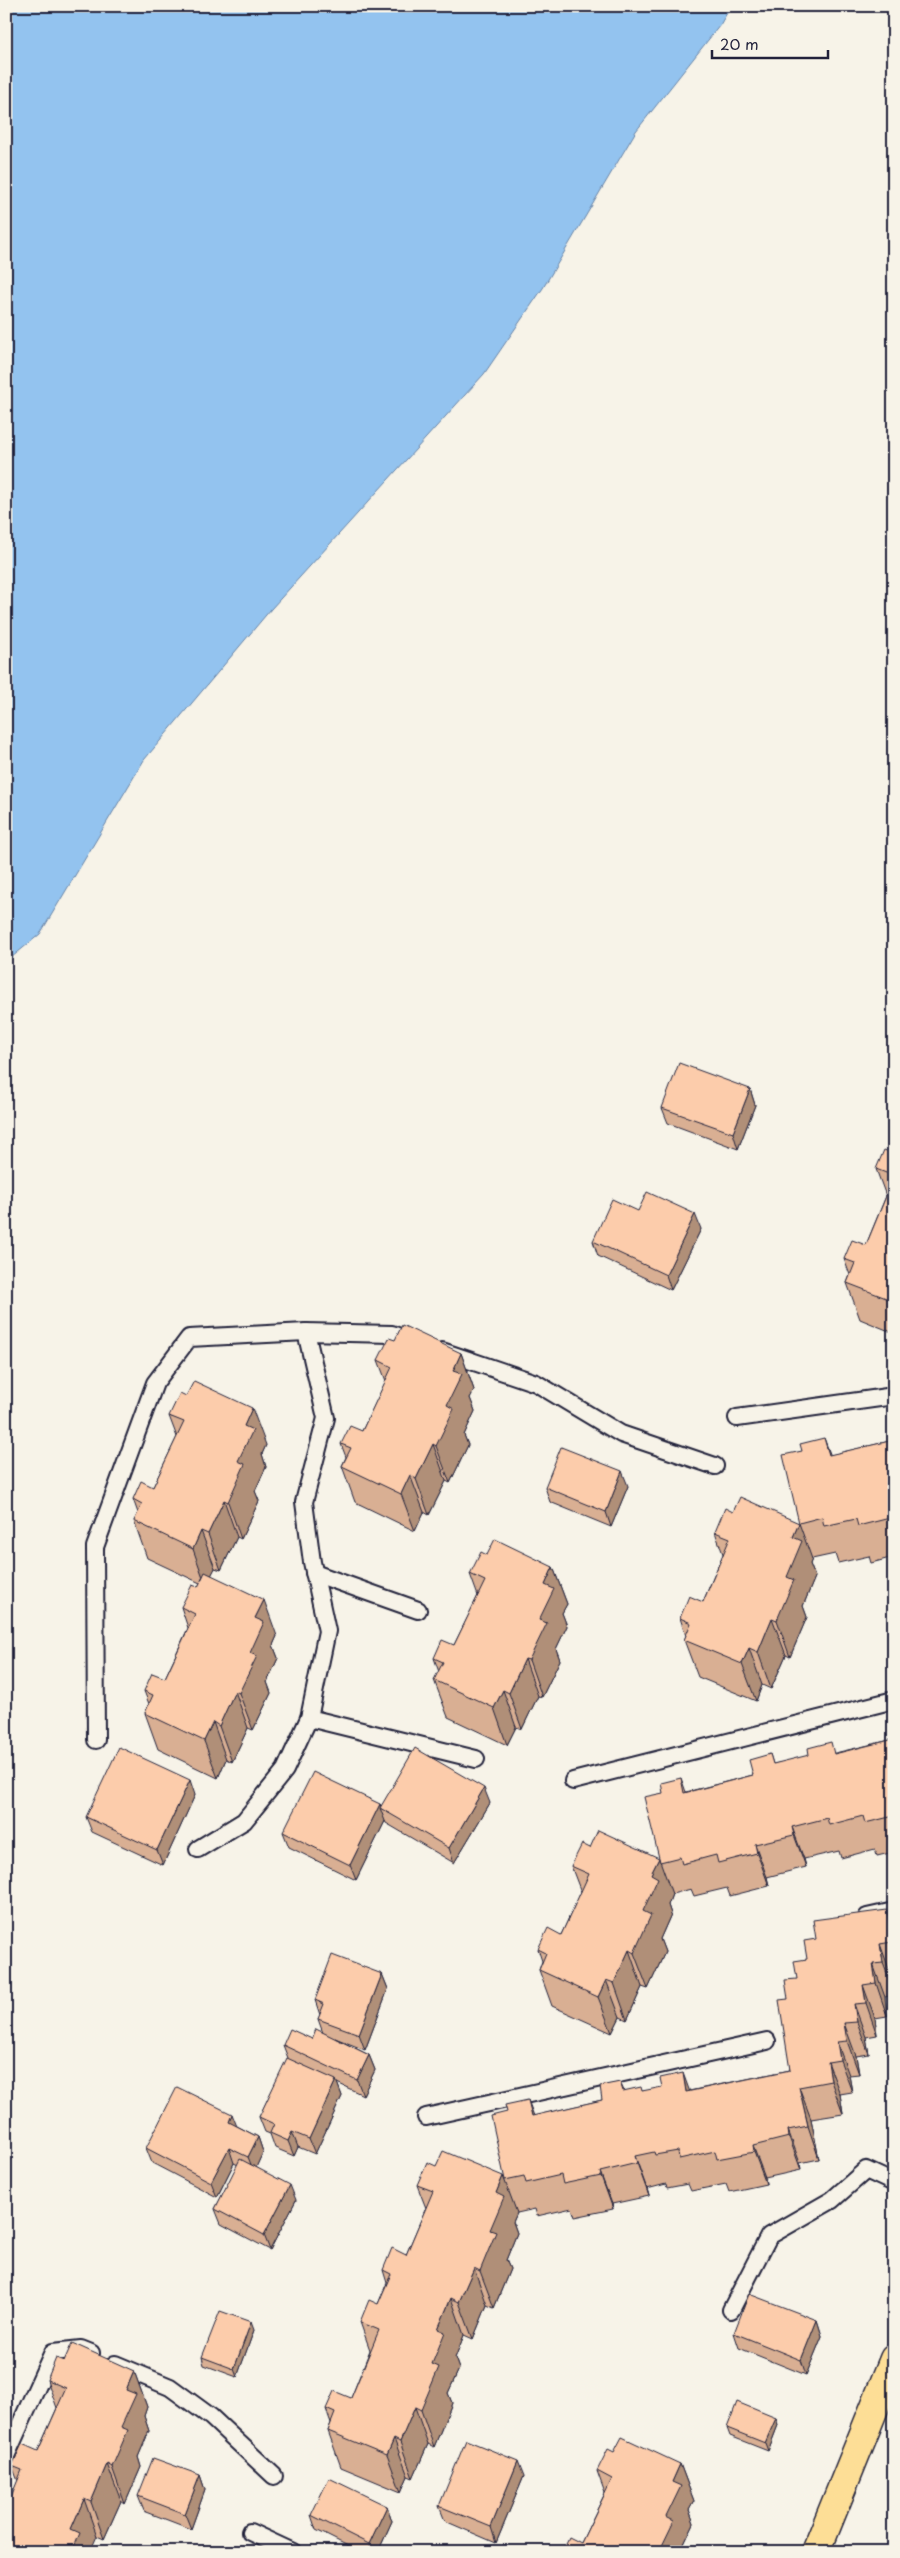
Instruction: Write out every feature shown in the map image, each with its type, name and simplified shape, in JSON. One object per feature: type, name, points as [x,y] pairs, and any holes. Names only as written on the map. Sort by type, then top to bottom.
[{"type":"main road","points":[[816,2552],[894,2359]]},
{"type":"lane","points":[[198,1849],[244,1821],[285,1770],[309,1718],[327,1631],[314,1573],[304,1502],[326,1418],[306,1332]]},
{"type":"lane","points":[[96,1740],[95,1547],[156,1383],[189,1338],[306,1332],[392,1334],[536,1383],[621,1434],[715,1466]]},
{"type":"lane","points":[[737,1418],[894,1396]]},
{"type":"lane","points":[[314,1573],[418,1610]]},
{"type":"lane","points":[[573,1781],[894,1700]]},
{"type":"lane","points":[[309,1718],[476,1759]]},
{"type":"lane","points":[[858,1920],[894,1911]]},
{"type":"lane","points":[[426,2117],[767,2041]]},
{"type":"lane","points":[[731,2310],[769,2236],[832,2200],[866,2170],[894,2183]]},
{"type":"lane","points":[[6,2456],[53,2352],[81,2349],[170,2387],[211,2417],[274,2476]]},
{"type":"lane","points":[[250,2532],[293,2552]]},
{"type":"water","points":[[6,6],[731,6],[720,25],[636,131],[543,288],[484,374],[271,609],[144,760],[40,934],[6,962]]},
{"type":"building","points":[[679,1063],[750,1089],[733,1133],[662,1108]]},
{"type":"building","points":[[894,1149],[894,1176],[876,1169],[884,1150],[892,1153]]},
{"type":"building","points":[[894,1177],[894,1301],[847,1283],[855,1263],[844,1259],[852,1240],[866,1245]]},
{"type":"building","points":[[647,1192],[695,1214],[666,1275],[593,1241],[612,1199],[638,1211]]},
{"type":"building","points":[[402,1325],[461,1353],[453,1371],[462,1374],[447,1405],[454,1409],[436,1446],[433,1444],[416,1479],[410,1475],[401,1494],[342,1466],[351,1448],[341,1444],[350,1426],[362,1431],[392,1367],[378,1360],[389,1338],[395,1340]]},
{"type":"building","points":[[194,1381],[252,1408],[244,1426],[253,1430],[238,1461],[245,1464],[228,1502],[224,1500],[208,1534],[201,1531],[193,1549],[134,1521],[142,1504],[133,1499],[141,1481],[153,1487],[184,1422],[169,1416],[180,1393],[186,1396]]},
{"type":"building","points":[[824,1438],[829,1455],[894,1440],[894,1517],[858,1526],[856,1519],[824,1526],[822,1517],[799,1523],[783,1455],[802,1451],[800,1444]]},
{"type":"building","points":[[561,1447],[622,1471],[606,1512],[545,1487]]},
{"type":"building","points":[[740,1497],[799,1523],[793,1537],[802,1541],[787,1577],[794,1580],[777,1620],[772,1618],[758,1652],[749,1648],[742,1664],[684,1640],[691,1623],[680,1618],[689,1596],[703,1602],[730,1538],[715,1532],[725,1508],[733,1512]]},
{"type":"building","points":[[495,1539],[553,1567],[545,1585],[554,1589],[539,1620],[547,1623],[529,1660],[525,1659],[509,1693],[503,1690],[494,1708],[434,1680],[443,1662],[434,1658],[442,1640],[454,1645],[485,1581],[470,1574],[481,1552],[487,1555]]},
{"type":"building","points":[[205,1572],[264,1600],[255,1618],[264,1622],[250,1653],[257,1656],[239,1693],[235,1691],[219,1726],[213,1722],[204,1741],[145,1713],[153,1695],[144,1691],[152,1673],[165,1678],[195,1614],[181,1607],[192,1585],[198,1587]]},
{"type":"building","points":[[894,1739],[894,1816],[865,1823],[863,1816],[829,1825],[827,1818],[792,1827],[794,1835],[755,1844],[757,1853],[718,1863],[716,1855],[682,1864],[680,1857],[660,1862],[644,1797],[663,1793],[661,1783],[681,1778],[684,1793],[753,1775],[749,1760],[770,1754],[773,1764],[809,1755],[808,1748],[831,1742],[834,1754]]},
{"type":"building","points":[[119,1747],[190,1780],[157,1850],[86,1817]]},
{"type":"building","points":[[415,1748],[484,1788],[449,1848],[380,1808]]},
{"type":"building","points":[[313,1772],[380,1804],[350,1865],[283,1832]]},
{"type":"building","points":[[598,1830],[659,1858],[651,1874],[658,1878],[643,1911],[651,1915],[634,1953],[629,1950],[614,1983],[606,1980],[598,1997],[539,1970],[546,1953],[538,1949],[548,1928],[561,1935],[589,1874],[571,1866],[582,1844],[590,1848]]},
{"type":"building","points":[[887,1910],[892,1942],[880,1944],[883,1963],[873,1964],[876,1983],[863,1985],[866,2003],[854,2004],[857,2022],[844,2023],[847,2041],[837,2042],[840,2060],[828,2062],[831,2081],[799,2087],[808,2126],[788,2130],[789,2137],[753,2146],[754,2152],[717,2159],[715,2151],[679,2159],[678,2151],[655,2155],[654,2152],[635,2156],[637,2163],[600,2172],[601,2176],[563,2184],[561,2175],[526,2183],[524,2176],[505,2180],[491,2116],[507,2112],[505,2105],[528,2100],[532,2116],[602,2100],[600,2086],[620,2082],[623,2091],[641,2087],[642,2091],[662,2087],[660,2078],[683,2073],[686,2092],[790,2070],[779,2000],[788,1999],[785,1980],[797,1979],[794,1961],[807,1959],[804,1941],[816,1939],[813,1920]]},
{"type":"building","points":[[332,1955],[382,1974],[359,2034],[318,2019],[324,2004],[315,2000]]},
{"type":"building","points":[[290,2029],[312,2039],[316,2029],[369,2055],[357,2080],[283,2045]]},
{"type":"building","points":[[287,2058],[336,2080],[309,2139],[292,2132],[288,2141],[270,2133],[274,2124],[259,2117]]},
{"type":"building","points":[[177,2087],[232,2114],[229,2122],[258,2137],[248,2157],[229,2148],[211,2182],[146,2148]]},
{"type":"building","points":[[443,2151],[503,2176],[496,2193],[504,2197],[490,2230],[496,2232],[480,2271],[474,2268],[459,2302],[451,2298],[438,2329],[445,2332],[432,2364],[439,2367],[421,2410],[415,2407],[400,2442],[394,2439],[387,2455],[328,2431],[335,2413],[326,2409],[334,2391],[351,2398],[379,2330],[360,2322],[369,2300],[378,2304],[391,2274],[383,2270],[392,2248],[406,2255],[433,2191],[417,2185],[427,2162],[436,2166]]},
{"type":"building","points":[[240,2159],[290,2185],[264,2235],[215,2209]]},
{"type":"building","points":[[749,2294],[817,2320],[801,2360],[734,2333]]},
{"type":"building","points":[[220,2311],[251,2322],[234,2369],[202,2357]]},
{"type":"building","points":[[72,2343],[134,2371],[126,2390],[136,2394],[121,2427],[128,2430],[112,2467],[107,2464],[91,2502],[84,2499],[71,2529],[80,2533],[72,2552],[6,2552],[6,2534],[9,2529],[6,2528],[6,2497],[10,2499],[22,2470],[12,2466],[22,2444],[38,2451],[66,2388],[47,2380],[56,2358],[64,2361]]},
{"type":"building","points":[[737,2402],[776,2418],[765,2443],[727,2428]]},
{"type":"building","points":[[622,2437],[680,2464],[672,2482],[681,2486],[666,2517],[674,2521],[659,2552],[562,2552],[569,2537],[581,2543],[612,2479],[597,2471],[608,2449],[614,2452]]},
{"type":"building","points":[[466,2440],[518,2461],[491,2527],[439,2506]]},
{"type":"building","points":[[153,2458],[200,2475],[185,2514],[138,2496]]},
{"type":"building","points":[[329,2478],[387,2506],[369,2544],[311,2515]]}]
